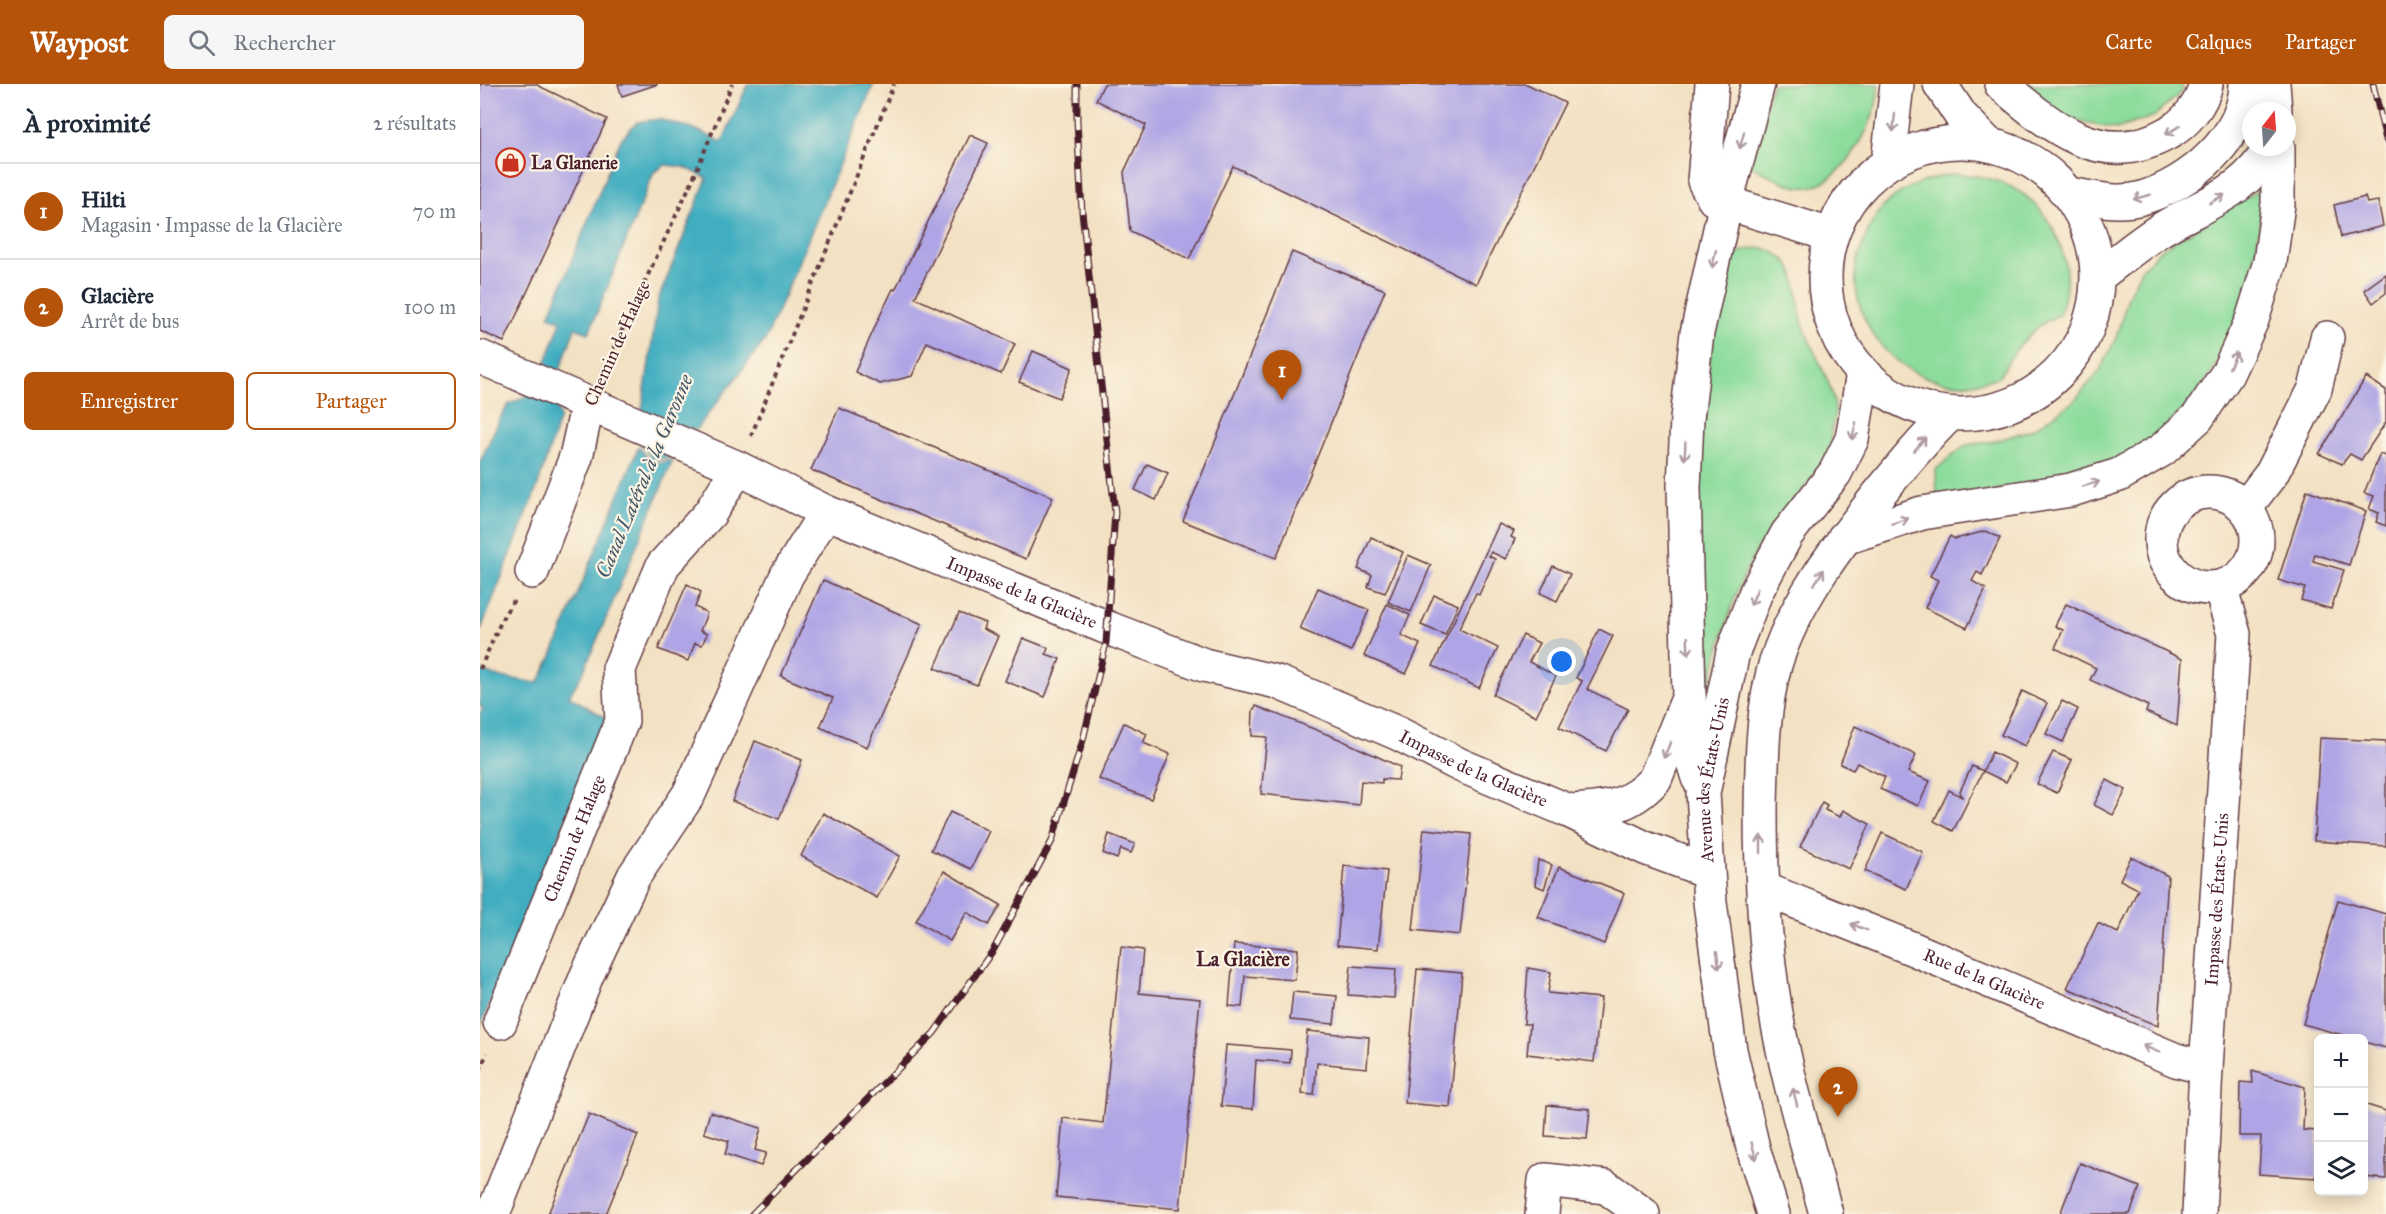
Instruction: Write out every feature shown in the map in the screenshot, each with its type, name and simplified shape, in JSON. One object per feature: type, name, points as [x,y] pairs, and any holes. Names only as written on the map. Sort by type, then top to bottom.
[{"type":"main road","points":[[1712,84],[1704,181],[1714,199],[1831,236]]},
{"type":"main road","points":[[1703,793],[1694,762],[1689,696],[1684,487],[1687,419],[1697,333],[1726,202],[1758,84]]},
{"type":"main road","points":[[1888,162],[1897,84]]},
{"type":"main road","points":[[1940,84],[1961,116],[1989,145]]},
{"type":"main road","points":[[2001,84],[2041,117],[2069,133],[2088,143],[2118,148],[2151,143],[2181,126],[2204,93],[2206,84]]},
{"type":"main road","points":[[2069,194],[2111,202],[2142,198],[2175,184],[2205,165],[2223,143],[2239,115],[2246,84]]},
{"type":"main road","points":[[2273,84],[2274,102]]},
{"type":"main road","points":[[1953,142],[1989,145],[2019,154],[2046,171],[2069,194],[2084,219],[2094,247],[2098,276],[2091,321],[2086,331],[2070,361],[2037,392],[1995,410],[1950,414],[1903,402],[1863,374],[1841,344],[1828,309],[1824,272],[1831,236],[1844,207],[1863,182],[1888,162],[1919,148],[1953,142]]},
{"type":"main road","points":[[2098,276],[2157,232],[2239,186],[2265,156]]},
{"type":"main road","points":[[1844,538],[1922,513],[2071,489],[2119,475],[2162,450],[2198,417],[2227,374],[2252,320],[2270,262],[2278,204],[2278,156]]},
{"type":"main road","points":[[2245,508],[2272,473],[2315,388],[2327,338]]},
{"type":"main road","name":"Impasse de la Glacière","points":[[480,357],[738,468],[826,512],[1194,661],[1277,682],[1397,733],[1460,765],[1569,811],[1645,848],[1707,871]]},
{"type":"main road","name":"Avenue des États-Unis","points":[[1773,1214],[1753,1148],[1730,1050],[1707,871],[1703,793],[1733,652],[1756,592],[1787,534],[1835,473],[1852,439],[1863,374]]},
{"type":"main road","name":"Chemin de Halage","points":[[532,572],[576,457],[588,403]]},
{"type":"main road","points":[[1826,1214],[1793,1089],[1775,1008],[1765,923],[1761,859],[1761,783],[1766,713],[1776,664],[1797,611],[1844,538],[1928,435],[1950,414]]},
{"type":"main road","name":"Chemin de Halage","points":[[500,1022],[622,720],[619,669],[663,565],[710,513],[738,468]]},
{"type":"main road","points":[[2212,492],[2230,497],[2245,508],[2253,519],[2257,533],[2252,561],[2244,573],[2233,582],[2220,587],[2201,588],[2184,581],[2170,569],[2162,553],[2160,535],[2166,517],[2178,503],[2194,494],[2212,492]]},
{"type":"main road","points":[[493,1214],[587,975],[634,876],[689,794],[787,575],[826,512]]},
{"type":"main road","name":"Impasse des États-Unis","points":[[2199,1214],[2206,1068],[2234,634],[2220,587]]},
{"type":"main road","name":"Impasse de la Glacière","points":[[1569,811],[1605,809],[1632,800],[1645,790],[1655,779],[1689,696]]},
{"type":"main road","name":"Rue de la Glacière","points":[[1764,889],[1911,948],[2176,1060],[2206,1068]]},
{"type":"main road","points":[[1542,1214],[1545,1179],[1606,1187],[1643,1214]]},
{"type":"path","name":"Chemin de Halage","points":[[588,403],[693,179],[732,84]]},
{"type":"path","points":[[738,468],[894,84]]},
{"type":"path","points":[[480,669],[504,615],[532,572]]},
{"type":"green space","points":[[1772,84],[1878,84],[1873,116],[1865,134],[1855,151],[1829,179],[1814,186],[1799,187],[1748,165]]},
{"type":"green space","points":[[2022,84],[2183,84],[2181,92],[2155,116],[2116,129],[2070,120]]},
{"type":"green space","points":[[1952,174],[1992,179],[2015,189],[2029,199],[2052,227],[2065,262],[2065,298],[2059,315],[2040,326],[2024,340],[1999,377],[1968,384],[1940,381],[1919,374],[1900,363],[1871,331],[1861,311],[1856,289],[1857,261],[1867,232],[1881,210],[1896,195],[1911,187]]},
{"type":"green space","points":[[2266,186],[2251,278],[2230,339],[2199,394],[2146,445],[2111,464],[2073,477],[1937,501],[1936,469],[1966,445],[1996,441],[2033,429],[2073,402],[2099,372],[2116,338],[2129,294],[2141,270],[2160,250]]},
{"type":"green space","points":[[1763,248],[1776,253],[1791,268],[1797,287],[1802,321],[1830,387],[1835,416],[1831,446],[1827,454],[1815,474],[1762,541],[1739,586],[1708,690],[1704,694],[1696,447],[1723,273],[1738,253],[1748,249]]},
{"type":"water","points":[[748,84],[874,84],[766,339],[696,430],[681,427],[673,457],[652,460],[641,442],[642,410],[658,300],[707,178],[684,167],[665,165],[654,172],[589,333],[575,328],[550,398],[555,402],[560,417],[537,488],[480,632],[480,462],[509,404],[535,392],[561,321],[549,316],[621,139],[637,122],[659,119],[697,130],[722,142]]},
{"type":"water","name":"Canal Latéral à la Garonne","points":[[639,446],[651,464],[673,460],[583,673],[569,696],[608,719],[480,1027],[480,714],[483,707],[480,706],[480,670],[495,676],[538,683],[551,658]]},
{"type":"building","points":[[480,84],[535,84],[607,119],[504,342],[480,331]]},
{"type":"building","points":[[618,84],[658,84],[622,96]]},
{"type":"building","points":[[1104,84],[1527,84],[1565,103],[1476,284],[1233,166],[1189,259],[1130,231],[1124,172],[1146,125],[1096,100]]},
{"type":"building","points":[[970,135],[988,143],[915,298],[1015,344],[1001,374],[927,342],[912,376],[880,384],[855,372],[893,289],[895,290]]},
{"type":"building","points":[[2365,197],[2367,203],[2378,201],[2383,226],[2341,237],[2334,205]]},
{"type":"building","points":[[1292,252],[1385,290],[1276,558],[1183,521]]},
{"type":"building","points":[[2386,274],[2386,293],[2373,303],[2364,290]]},
{"type":"building","points":[[1033,351],[1072,368],[1059,398],[1019,382]]},
{"type":"building","points":[[2366,377],[2386,390],[2386,422],[2361,460],[2350,454],[2342,464],[2319,454]]},
{"type":"building","points":[[839,408],[1053,497],[1026,559],[811,470]]},
{"type":"building","points":[[2380,454],[2386,456],[2386,526],[2376,522],[2379,513],[2369,509],[2374,496],[2364,493]]},
{"type":"building","points":[[1147,464],[1168,473],[1156,500],[1135,490]]},
{"type":"building","points":[[2307,490],[2366,511],[2349,565],[2315,554],[2313,561],[2344,570],[2331,609],[2301,600],[2305,588],[2278,580]]},
{"type":"building","points":[[1499,524],[1514,531],[1511,537],[1515,539],[1506,559],[1491,552],[1489,556],[1495,559],[1479,595],[1476,593],[1459,629],[1498,648],[1479,688],[1433,666]]},
{"type":"building","points":[[1986,531],[2000,538],[1982,575],[1977,572],[1972,581],[1986,589],[1967,628],[1925,608],[1938,580],[1930,576],[1950,536],[1955,539]]},
{"type":"building","points":[[1371,537],[1403,552],[1385,593],[1368,587],[1372,575],[1358,569]]},
{"type":"building","points":[[1408,555],[1431,565],[1411,612],[1388,602]]},
{"type":"building","points":[[1553,566],[1570,574],[1557,601],[1540,593]]},
{"type":"building","points":[[823,580],[922,624],[867,747],[820,727],[833,698],[781,676]]},
{"type":"building","points":[[687,584],[701,592],[695,607],[707,613],[700,631],[707,634],[702,645],[695,643],[688,661],[658,649]]},
{"type":"building","points":[[1318,588],[1369,610],[1351,651],[1300,629]]},
{"type":"building","points":[[1434,595],[1458,605],[1445,635],[1421,625]]},
{"type":"building","points":[[1387,604],[1410,615],[1401,635],[1420,644],[1406,674],[1364,656]]},
{"type":"building","points":[[2066,604],[2182,659],[2177,726],[2146,712],[2148,706],[2090,680],[2096,668],[2055,648],[2063,630],[2055,626]]},
{"type":"building","points":[[959,613],[985,623],[983,629],[998,636],[977,685],[935,668]]},
{"type":"building","points":[[1599,629],[1613,636],[1587,689],[1628,709],[1606,751],[1559,727],[1582,681],[1576,678]]},
{"type":"building","points":[[1523,635],[1539,643],[1529,662],[1556,676],[1536,716],[1493,695]]},
{"type":"building","points":[[1023,638],[1048,648],[1046,654],[1060,659],[1045,697],[1005,681]]},
{"type":"building","points":[[2022,691],[2047,703],[2025,746],[2001,735]]},
{"type":"building","points":[[2062,701],[2078,709],[2063,742],[2046,734]]},
{"type":"building","points":[[1256,706],[1339,739],[1400,767],[1398,780],[1382,779],[1382,783],[1361,781],[1359,805],[1261,794],[1267,737],[1252,736],[1253,710]]},
{"type":"building","points":[[1124,723],[1147,734],[1143,743],[1170,754],[1151,799],[1099,779]]},
{"type":"building","points":[[1855,726],[1916,755],[1908,772],[1930,781],[1918,806],[1880,789],[1885,777],[1857,763],[1853,770],[1840,764]]},
{"type":"building","points":[[2320,738],[2386,741],[2386,846],[2314,841]]},
{"type":"building","points":[[755,741],[802,760],[779,819],[732,801]]},
{"type":"building","points":[[1992,752],[2016,764],[2006,782],[1983,771]]},
{"type":"building","points":[[2053,752],[2072,760],[2057,793],[2037,784]]},
{"type":"building","points":[[1972,766],[1983,771],[1953,831],[1934,821],[1949,790],[1962,797],[1960,791]]},
{"type":"building","points":[[2107,780],[2126,790],[2113,815],[2094,805]]},
{"type":"building","points":[[1822,802],[1827,805],[1825,810],[1840,817],[1843,810],[1870,824],[1849,869],[1800,847]]},
{"type":"building","points":[[950,812],[989,831],[971,869],[931,850]]},
{"type":"building","points":[[823,813],[900,856],[877,898],[801,856]]},
{"type":"building","points":[[1424,829],[1471,834],[1460,935],[1413,930]]},
{"type":"building","points":[[1882,833],[1923,852],[1906,889],[1865,871]]},
{"type":"building","points":[[1109,834],[1135,844],[1131,853],[1121,849],[1117,859],[1103,853]]},
{"type":"building","points":[[2131,857],[2168,876],[2158,1026],[2067,988],[2098,923],[2118,933],[2138,889],[2120,880]]},
{"type":"building","points":[[1538,860],[1552,865],[1544,889],[1535,885]]},
{"type":"building","points":[[1344,866],[1387,871],[1378,949],[1337,945]]},
{"type":"building","points":[[1559,867],[1624,893],[1604,944],[1538,917]]},
{"type":"building","points":[[944,871],[1001,905],[989,925],[967,912],[950,941],[916,921]]},
{"type":"building","points":[[2338,900],[2386,914],[2386,1048],[2368,1043],[2368,1034],[2339,1034],[2303,1024]]},
{"type":"building","points":[[1234,944],[1298,949],[1295,980],[1245,976],[1242,1007],[1229,1006]]},
{"type":"building","points":[[1121,947],[1143,950],[1139,993],[1200,999],[1180,1209],[1056,1197],[1063,1118],[1103,1123]]},
{"type":"building","points":[[1351,966],[1396,969],[1394,998],[1348,995]]},
{"type":"building","points":[[1528,968],[1551,972],[1548,993],[1601,998],[1594,1062],[1527,1054],[1530,1024],[1524,1024]]},
{"type":"building","points":[[1417,969],[1462,973],[1450,1107],[1405,1103]]},
{"type":"building","points":[[1293,992],[1337,996],[1334,1024],[1290,1020]]},
{"type":"building","points":[[1307,1031],[1369,1037],[1367,1068],[1317,1063],[1314,1095],[1302,1094]]},
{"type":"building","points":[[1226,1045],[1291,1050],[1290,1063],[1256,1060],[1253,1109],[1221,1106]]},
{"type":"building","points":[[2252,1071],[2305,1087],[2303,1130],[2314,1131],[2314,1178],[2259,1174],[2261,1136],[2239,1136],[2240,1082],[2253,1083]]},
{"type":"building","points":[[1547,1105],[1590,1109],[1587,1139],[1545,1136]]},
{"type":"building","points":[[2368,1105],[2386,1111],[2386,1179],[2368,1177]]},
{"type":"building","points":[[710,1112],[761,1128],[755,1150],[766,1153],[761,1166],[725,1154],[729,1141],[704,1133]]},
{"type":"building","points":[[589,1114],[638,1135],[606,1214],[548,1214]]},
{"type":"building","points":[[2080,1163],[2140,1187],[2130,1214],[2060,1214]]},
{"type":"railway","points":[[752,1214],[934,1033],[994,949],[1052,841],[1083,740],[1106,643],[1115,512],[1082,212],[1077,84]]},
{"type":"railway","points":[[2373,84],[2386,140]]},
{"type":"place","name":"La Glanerie","points":[[510,163]]},
{"type":"place","name":"Hilti","points":[[1282,400]]},
{"type":"place","name":"Glacière","points":[[1838,1117]]},
{"type":"district","name":"La Glacière","points":[[1243,959]]}]
